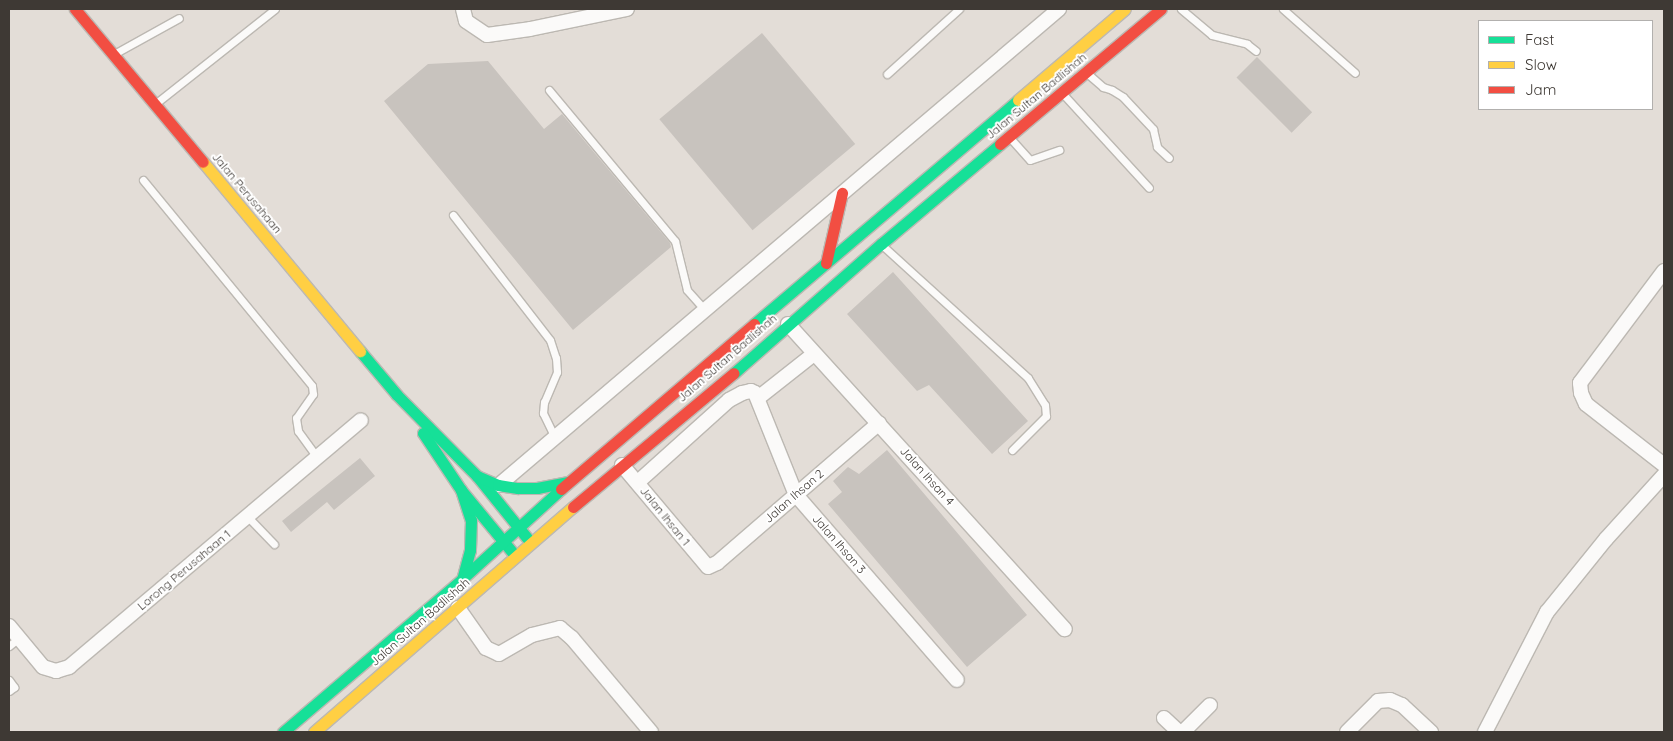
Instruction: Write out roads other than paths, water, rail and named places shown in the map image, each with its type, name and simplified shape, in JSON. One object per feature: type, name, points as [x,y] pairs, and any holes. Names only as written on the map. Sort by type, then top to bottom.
[{"type":"main road","name":"Jalan Perusahaan","points":[[75,9],[397,395],[477,476],[532,544]]},
{"type":"main road","name":"Jalan Sultan Badlishah","points":[[283,732],[462,579],[568,482],[1125,9]]},
{"type":"main road","name":"Jalan Sultan Badlishah","points":[[320,730],[622,466],[723,383],[881,244],[1161,9]]},
{"type":"main road","points":[[826,263],[842,193]]},
{"type":"main road","name":"Jalan Perusahaan","points":[[397,395],[461,490],[516,558]]},
{"type":"main road","points":[[477,476],[499,485],[537,488],[568,482]]},
{"type":"main road","points":[[461,490],[471,520],[470,550],[462,579]]},
{"type":"street","points":[[463,9],[466,21],[487,34],[530,29],[627,9]]},
{"type":"street","points":[[499,485],[1054,10]]},
{"type":"street","points":[[1664,271],[1580,383],[1581,393],[1586,404],[1664,465]]},
{"type":"street","name":"Jalan Ihsan 4","points":[[788,324],[1065,629]]},
{"type":"street","points":[[638,482],[729,400],[754,395],[814,354]]},
{"type":"street","name":"Jalan Ihsan 3","points":[[754,395],[796,495],[957,680]]},
{"type":"street","name":"Lorong Perusahaan 1","points":[[9,626],[14,642],[43,667],[56,671],[69,667],[361,420]]},
{"type":"street","name":"Jalan Ihsan 2","points":[[708,567],[717,563],[879,423]]},
{"type":"street","name":"Jalan Ihsan 1","points":[[622,466],[638,482],[708,567]]},
{"type":"street","points":[[1485,732],[1547,612],[1606,539],[1664,475]]},
{"type":"street","points":[[458,608],[486,648],[499,654],[532,635],[560,628],[572,638],[650,732]]},
{"type":"street","points":[[1347,732],[1378,701],[1390,700],[1402,705],[1428,731]]},
{"type":"street","points":[[1183,732],[1210,705]]},
{"type":"street","points":[[1164,718],[1179,732]]},
{"type":"lane","points":[[154,104],[275,9]]},
{"type":"lane","points":[[887,74],[959,9]]},
{"type":"lane","points":[[1180,9],[1212,35],[1247,44],[1256,51]]},
{"type":"lane","points":[[1283,9],[1355,73]]},
{"type":"lane","points":[[114,55],[179,18]]},
{"type":"lane","points":[[1086,72],[1103,88],[1112,90],[1123,97],[1153,129],[1157,147],[1169,158]]},
{"type":"lane","points":[[549,90],[675,241],[687,290],[705,310]]},
{"type":"lane","points":[[1061,92],[1149,188]]},
{"type":"lane","points":[[1009,137],[1030,160],[1059,150]]},
{"type":"lane","points":[[143,180],[312,386],[313,394],[296,418],[298,431],[317,457]]},
{"type":"lane","points":[[453,215],[550,340],[556,358],[557,372],[544,402],[543,413],[554,438]]},
{"type":"lane","points":[[881,244],[1028,378],[1045,405],[1046,416],[1012,450]]},
{"type":"lane","points":[[247,516],[274,544]]},
{"type":"lane","points":[[9,680],[14,687],[9,691]]}]
